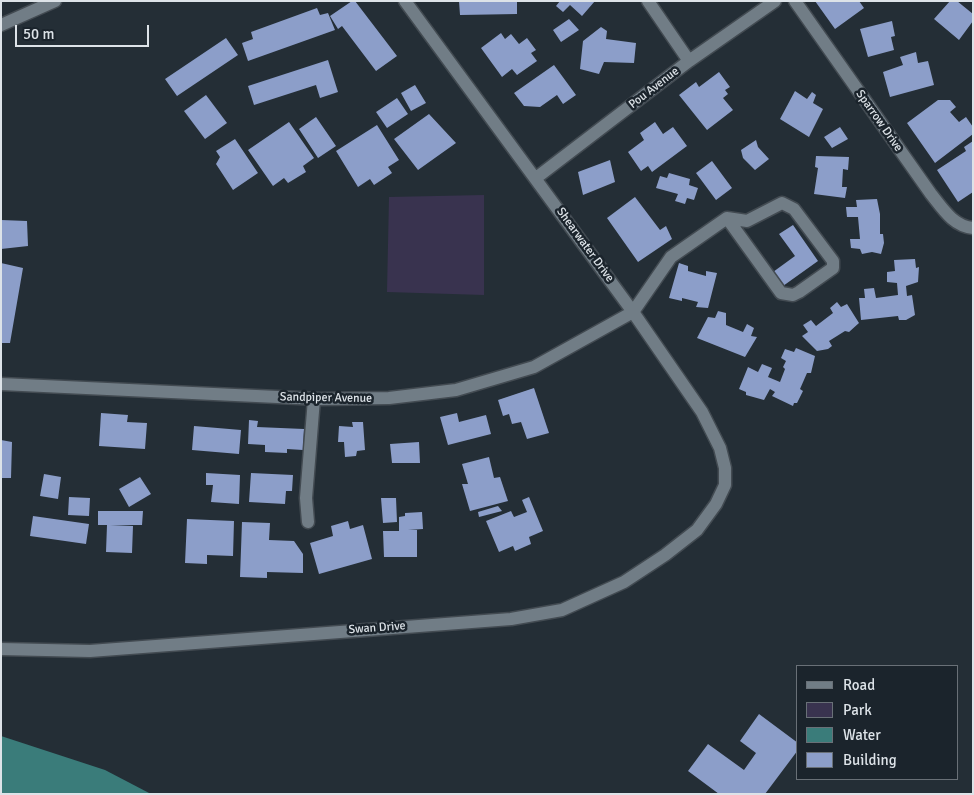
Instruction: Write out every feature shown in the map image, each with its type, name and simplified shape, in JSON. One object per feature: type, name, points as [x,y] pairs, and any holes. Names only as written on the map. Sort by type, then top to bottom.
[{"type":"street","points":[[1,25],[55,1]]},
{"type":"street","name":"Shearwater Drive","points":[[405,1],[633,312],[702,412],[720,448],[725,468],[724,485],[716,504]]},
{"type":"street","points":[[648,1],[689,60]]},
{"type":"street","name":"Pou Avenue","points":[[536,178],[689,60],[775,1]]},
{"type":"street","name":"Sparrow Drive","points":[[795,1],[931,194],[950,218],[963,227],[973,228]]},
{"type":"street","points":[[633,312],[671,257],[727,218],[747,220],[782,203],[794,209],[834,264],[799,292],[793,295],[782,293],[727,218]]},
{"type":"street","name":"Sandpiper Avenue","points":[[1,384],[314,399],[389,398],[456,390],[534,367],[633,312]]},
{"type":"street","points":[[308,522],[306,498],[314,399]]},
{"type":"street","name":"Swan Drive","points":[[1,649],[90,650],[512,618],[562,610],[624,582],[665,554],[697,530],[716,504]]},
{"type":"green space","points":[[484,195],[484,295],[387,292],[389,197]]},
{"type":"water","points":[[1,736],[105,770],[151,794],[1,794]]},
{"type":"building","points":[[352,1],[355,1],[397,56],[376,71],[342,26],[338,29],[330,16]]},
{"type":"building","points":[[459,1],[517,1],[517,14],[460,15]]},
{"type":"building","points":[[560,1],[595,1],[582,16],[570,5],[563,12],[556,6]]},
{"type":"building","points":[[815,1],[859,1],[864,8],[835,29]]},
{"type":"building","points":[[950,1],[957,1],[973,14],[973,21],[959,40],[934,19]]},
{"type":"building","points":[[317,8],[320,15],[328,13],[335,30],[248,61],[242,43],[253,39],[251,32]]},
{"type":"building","points":[[569,19],[579,30],[561,42],[553,30]]},
{"type":"building","points":[[892,21],[895,36],[891,37],[894,50],[868,57],[860,29]]},
{"type":"building","points":[[601,27],[607,31],[606,39],[636,43],[634,63],[604,62],[599,74],[580,69],[583,41]]},
{"type":"building","points":[[501,33],[505,39],[511,34],[519,44],[527,38],[536,50],[531,53],[537,61],[517,75],[512,69],[502,77],[481,48]]},
{"type":"building","points":[[226,38],[238,55],[177,96],[165,79]]},
{"type":"building","points":[[916,52],[918,63],[928,61],[934,85],[890,97],[883,72],[903,65],[900,57]]},
{"type":"building","points":[[328,60],[338,92],[320,98],[316,85],[254,105],[248,86]]},
{"type":"building","points":[[554,65],[576,95],[563,104],[557,95],[540,107],[524,106],[514,93]]},
{"type":"building","points":[[719,72],[730,87],[725,90],[728,94],[723,98],[733,110],[707,130],[679,95],[696,82],[699,87]]},
{"type":"building","points":[[415,85],[426,103],[411,111],[401,93]]},
{"type":"building","points":[[795,91],[807,99],[812,92],[816,95],[813,103],[823,109],[809,137],[780,119]]},
{"type":"building","points":[[206,95],[227,123],[205,139],[184,111]]},
{"type":"building","points":[[397,98],[408,114],[387,128],[376,112]]},
{"type":"building","points":[[938,100],[950,100],[956,107],[950,112],[959,122],[966,117],[973,127],[973,134],[935,163],[907,123]]},
{"type":"building","points":[[429,114],[456,143],[418,170],[394,139]]},
{"type":"building","points":[[316,117],[336,146],[318,158],[299,129]]},
{"type":"building","points":[[289,122],[314,158],[303,166],[306,172],[288,183],[284,178],[273,186],[248,150]]},
{"type":"building","points":[[655,122],[663,134],[673,127],[687,146],[652,172],[648,166],[641,171],[628,152],[644,140],[640,133]]},
{"type":"building","points":[[377,125],[399,160],[388,167],[392,173],[374,185],[370,179],[358,187],[336,151]]},
{"type":"building","points":[[840,127],[848,139],[832,148],[824,137]]},
{"type":"building","points":[[235,139],[258,173],[233,190],[216,164],[220,157],[216,151]]},
{"type":"building","points":[[756,140],[758,147],[769,159],[755,170],[743,158],[741,150]]},
{"type":"building","points":[[973,141],[973,192],[958,202],[937,170],[966,151],[964,147]]},
{"type":"building","points":[[816,156],[849,157],[848,170],[843,169],[842,187],[847,187],[845,198],[814,194],[818,168],[815,167]]},
{"type":"building","points":[[610,160],[615,182],[583,195],[578,172]]},
{"type":"building","points":[[712,161],[732,188],[716,200],[696,173]]},
{"type":"building","points":[[669,173],[690,179],[689,185],[698,188],[694,200],[687,198],[685,204],[675,201],[678,194],[656,188],[660,176],[667,178]]},
{"type":"building","points":[[635,197],[660,230],[666,226],[672,239],[638,262],[607,218]]},
{"type":"building","points":[[877,199],[880,214],[880,234],[883,234],[884,243],[881,254],[872,252],[862,254],[860,249],[851,248],[850,239],[860,239],[858,217],[847,217],[846,207],[857,207],[856,200]]},
{"type":"building","points":[[1,220],[27,221],[28,246],[1,249]]},
{"type":"building","points":[[793,225],[818,261],[783,286],[773,272],[795,256],[779,234]]},
{"type":"building","points":[[915,259],[916,268],[919,267],[918,282],[906,286],[907,296],[912,295],[915,315],[906,320],[899,320],[898,316],[861,320],[859,298],[865,298],[864,289],[874,288],[876,298],[898,295],[897,283],[887,282],[887,272],[895,271],[894,260]]},
{"type":"building","points":[[1,263],[23,268],[10,343],[1,343]]},
{"type":"building","points":[[679,263],[688,266],[688,271],[706,276],[706,271],[717,273],[708,308],[696,307],[698,302],[682,298],[682,301],[669,298]]},
{"type":"building","points":[[837,302],[841,307],[847,304],[859,323],[849,332],[845,331],[829,341],[832,346],[828,349],[817,351],[802,336],[808,332],[803,325],[811,320],[816,326],[833,313],[830,308]]},
{"type":"building","points":[[718,311],[726,313],[726,325],[743,332],[747,324],[754,328],[751,336],[757,337],[745,357],[697,338],[708,317],[715,318]]},
{"type":"building","points":[[796,348],[815,356],[811,373],[807,373],[800,389],[803,391],[797,403],[794,403],[793,406],[772,396],[775,392],[770,389],[764,400],[746,395],[746,392],[739,389],[748,367],[758,372],[762,364],[772,368],[768,377],[780,382],[785,369],[783,367],[786,361],[781,358],[785,349],[794,352]]},
{"type":"building","points":[[534,388],[549,433],[527,439],[521,422],[512,424],[509,414],[503,416],[498,400]]},
{"type":"building","points":[[101,413],[128,415],[127,422],[147,423],[145,449],[99,446]]},
{"type":"building","points":[[457,413],[459,422],[486,415],[491,434],[448,445],[440,417]]},
{"type":"building","points":[[249,420],[258,421],[257,427],[304,429],[303,450],[287,449],[287,453],[265,452],[265,445],[248,444]]},
{"type":"building","points":[[352,422],[363,422],[365,450],[357,451],[356,456],[345,457],[344,442],[338,442],[339,426],[353,427]]},
{"type":"building","points":[[194,426],[241,430],[239,454],[192,450]]},
{"type":"building","points":[[1,440],[12,442],[11,478],[1,478]]},
{"type":"building","points":[[419,442],[420,463],[392,463],[390,444]]},
{"type":"building","points":[[489,457],[494,478],[500,477],[508,501],[470,511],[462,484],[468,484],[462,464]]},
{"type":"building","points":[[206,473],[240,475],[239,504],[211,502],[213,485],[206,485]]},
{"type":"building","points":[[251,473],[293,475],[292,491],[286,491],[285,504],[249,502]]},
{"type":"building","points":[[44,474],[61,477],[58,499],[40,496]]},
{"type":"building","points":[[140,477],[151,494],[129,507],[119,489]]},
{"type":"building","points":[[69,497],[90,498],[89,516],[68,515]]},
{"type":"building","points":[[529,497],[543,531],[529,537],[531,544],[515,551],[513,546],[499,552],[486,521],[511,511],[514,517],[527,512],[522,500]]},
{"type":"building","points":[[381,498],[396,498],[397,522],[383,523]]},
{"type":"building","points":[[498,506],[502,511],[479,517],[478,512]]},
{"type":"building","points":[[98,511],[143,511],[142,525],[110,525],[133,526],[132,553],[106,552],[107,525],[98,525]]},
{"type":"building","points":[[422,512],[423,529],[408,530],[417,530],[417,557],[384,557],[383,531],[399,531],[399,517],[405,516],[405,513]]},
{"type":"building","points":[[33,516],[89,524],[86,544],[30,536]]},
{"type":"building","points":[[187,519],[234,521],[233,556],[207,555],[207,564],[185,563]]},
{"type":"building","points":[[348,521],[350,529],[363,525],[372,559],[319,574],[310,543],[333,536],[331,526]]},
{"type":"building","points":[[242,522],[270,523],[269,540],[294,541],[303,554],[303,573],[267,572],[267,578],[240,577]]},
{"type":"building","points":[[759,714],[796,742],[796,753],[765,794],[719,794],[688,771],[708,744],[744,770],[756,753],[740,741]]}]
